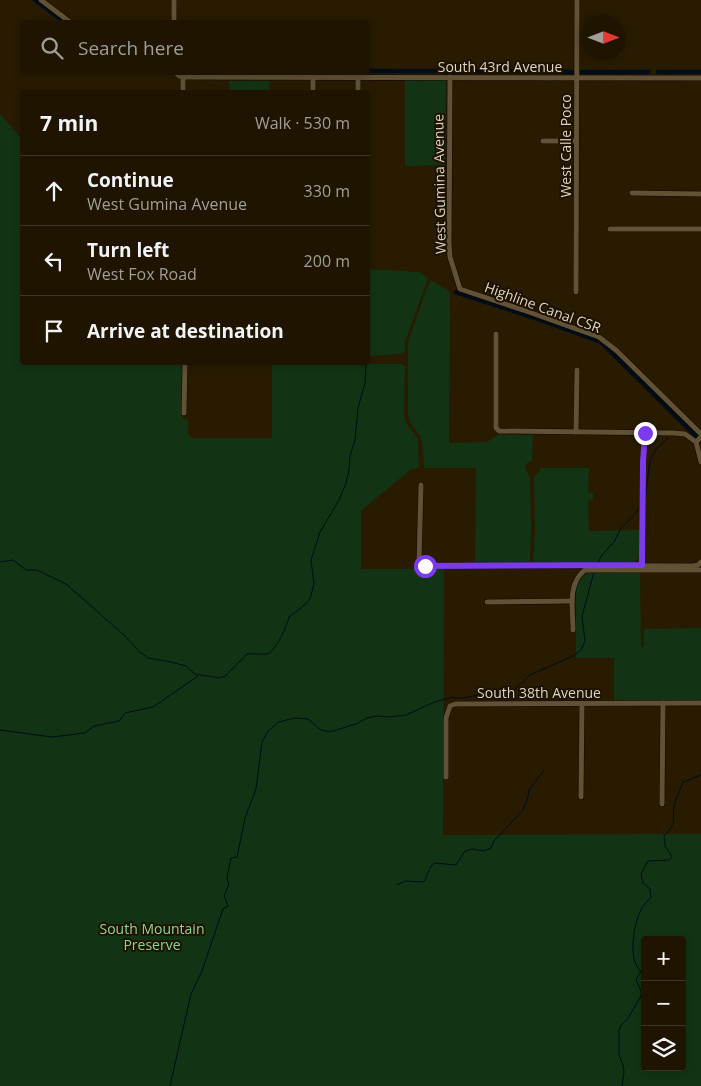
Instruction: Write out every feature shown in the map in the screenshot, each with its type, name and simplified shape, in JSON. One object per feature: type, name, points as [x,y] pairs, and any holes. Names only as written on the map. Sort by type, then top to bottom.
[{"type":"street","points":[[41,0],[67,20]]},
{"type":"street","points":[[174,0],[174,20]]},
{"type":"street","name":"West Calle Poco","points":[[576,292],[577,0]]},
{"type":"street","name":"South 43rd Avenue","points":[[180,75],[183,77],[701,78]]},
{"type":"street","points":[[313,76],[313,90]]},
{"type":"street","points":[[358,76],[358,90]]},
{"type":"street","points":[[183,77],[183,90]]},
{"type":"street","name":"West Gumina Avenue","points":[[450,77],[449,244],[450,258],[460,289]]},
{"type":"street","points":[[543,141],[576,141]]},
{"type":"street","points":[[632,193],[701,194]]},
{"type":"street","points":[[610,229],[701,229]]},
{"type":"street","name":"Highline Canal CSR","points":[[460,289],[599,337],[616,351],[699,438]]},
{"type":"street","points":[[496,334],[496,428],[499,431],[685,434],[699,438],[701,462]]},
{"type":"street","points":[[184,413],[185,365]]},
{"type":"street","points":[[576,432],[577,370]]},
{"type":"street","points":[[642,565],[645,433]]},
{"type":"street","points":[[421,484],[419,562],[421,565],[692,566],[698,565],[701,562]]},
{"type":"street","points":[[573,630],[572,601],[574,583],[577,576],[585,570],[701,570]]},
{"type":"street","points":[[487,602],[572,601]]},
{"type":"street","points":[[581,797],[582,703]]},
{"type":"street","points":[[662,804],[663,703]]},
{"type":"street","name":"South 38th Avenue","points":[[446,777],[446,718],[450,706],[454,704],[701,703]]},
{"type":"green space","points":[[405,79],[446,80],[445,165],[405,166]]},
{"type":"green space","points":[[229,81],[270,81],[269,90],[230,90]]},
{"type":"green space","name":"South Mountain Preserve","points":[[0,114],[20,137],[20,365],[184,365],[182,418],[188,420],[188,434],[192,438],[272,438],[272,365],[370,364],[402,364],[405,366],[404,414],[407,424],[418,439],[419,468],[411,469],[361,511],[361,569],[444,569],[443,835],[701,834],[701,1086],[0,1086]]},
{"type":"green space","points":[[370,269],[419,272],[428,278],[405,342],[405,351],[402,354],[370,356]]},
{"type":"green space","points":[[431,280],[450,292],[449,443],[487,442],[498,435],[533,435],[532,460],[526,464],[525,468],[530,477],[530,564],[475,565],[476,468],[424,468],[423,447],[420,436],[410,422],[408,415],[408,343]]},
{"type":"green space","points":[[540,468],[589,468],[588,493],[593,493],[593,500],[588,501],[589,531],[641,530],[641,555],[634,563],[533,564],[535,530],[534,477]]},
{"type":"green space","points":[[586,573],[640,573],[641,647],[644,647],[644,629],[701,628],[701,700],[614,701],[614,658],[576,658],[576,585]]},
{"type":"waterway","points":[[35,0],[62,20]]},
{"type":"waterway","points":[[370,71],[397,71]]},
{"type":"waterway","points":[[401,71],[436,71]]},
{"type":"waterway","points":[[441,71],[448,72]]},
{"type":"waterway","points":[[451,72],[511,71]]},
{"type":"waterway","points":[[515,71],[574,72]]},
{"type":"waterway","points":[[582,72],[648,72]]},
{"type":"waterway","points":[[658,72],[701,72]]},
{"type":"waterway","points":[[456,292],[601,342],[701,441]]},
{"type":"waterway","points":[[0,562],[13,560],[26,570],[37,570],[66,584],[148,658],[186,666],[195,674],[219,678],[225,676],[247,654],[267,654],[274,648],[284,632],[289,617],[310,599],[314,584],[311,560],[320,532],[339,500],[346,483],[350,456],[355,440],[358,408],[365,383],[366,365]]},
{"type":"waterway","points":[[645,502],[650,460],[657,448],[668,438]]},
{"type":"waterway","points":[[597,564],[602,555],[614,542],[621,528],[639,508]]},
{"type":"waterway","points":[[170,1086],[191,994],[202,971],[223,909],[228,906],[224,896],[229,884],[227,878],[231,858],[237,857],[245,818],[256,789],[262,742],[268,731],[279,722],[294,718],[308,719],[321,730],[330,732],[356,724],[367,718],[406,715],[448,698],[464,698],[487,693],[500,695],[513,691],[530,675],[571,657],[581,650],[585,641],[582,616],[594,572]]},
{"type":"waterway","points":[[0,730],[52,737],[85,733],[94,726],[119,721],[125,713],[153,707],[198,676]]},
{"type":"waterway","points":[[397,885],[405,881],[424,882],[431,866],[435,863],[456,865],[465,851],[472,849],[484,851],[491,848],[494,841],[523,810],[529,790],[544,770]]},
{"type":"waterway","points":[[622,1086],[624,1072],[619,1055],[619,1030],[641,996],[636,980],[641,971],[634,959],[634,932],[638,916],[643,906],[651,897],[650,889],[643,883],[641,874],[648,861],[669,860],[672,857],[665,846],[664,836],[672,825],[676,800],[683,782],[701,775]]},
{"type":"route","points":[[425,566],[642,565],[645,433]]}]
